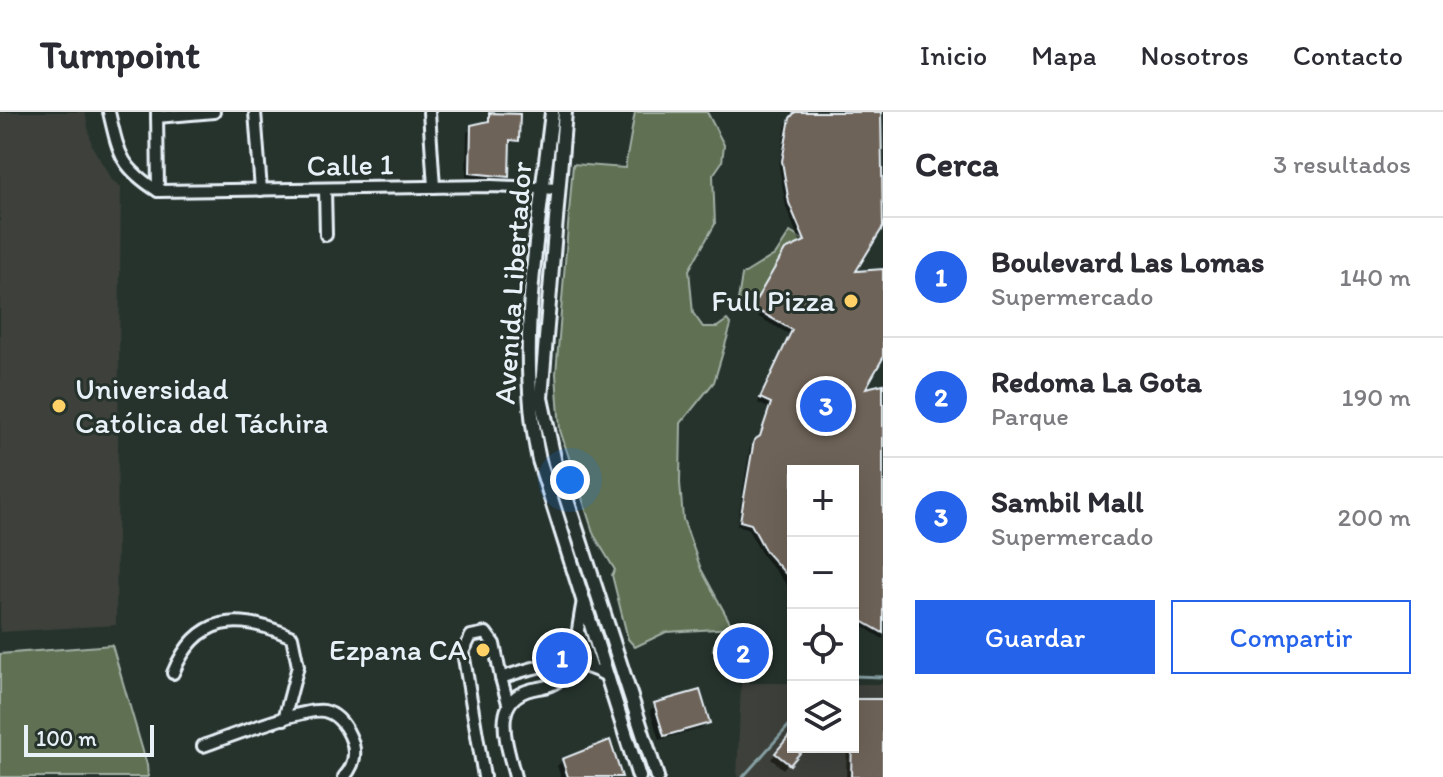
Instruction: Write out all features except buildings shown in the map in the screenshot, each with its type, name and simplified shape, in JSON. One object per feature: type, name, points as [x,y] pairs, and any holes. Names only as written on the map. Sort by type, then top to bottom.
[{"type":"main road","name":"Avenida Libertador","points":[[552,112],[533,280],[531,422],[539,460],[639,777]]},
{"type":"main road","name":"Avenida Libertador","points":[[565,112],[541,371],[543,410],[555,463],[657,777]]},
{"type":"street","points":[[109,112],[121,160],[129,172],[158,191]]},
{"type":"street","points":[[158,191],[157,115],[214,112]]},
{"type":"street","points":[[255,112],[261,190]]},
{"type":"street","points":[[429,112],[434,187]]},
{"type":"street","name":"Calle 1","points":[[158,191],[434,187],[558,189]]},
{"type":"street","points":[[325,189],[326,235]]},
{"type":"street","points":[[508,703],[523,691],[559,681],[580,633],[583,599]]},
{"type":"street","points":[[173,673],[194,635],[216,624],[238,622],[275,629],[292,637],[298,666],[284,719]]},
{"type":"street","points":[[484,777],[463,652],[471,636],[486,633],[492,638],[508,703],[505,732],[515,777]]},
{"type":"street","points":[[580,633],[591,666]]},
{"type":"street","points":[[501,678],[568,661],[591,666],[607,676]]},
{"type":"street","points":[[203,746],[284,719],[324,710],[340,719],[354,752],[355,761],[344,777]]},
{"type":"shaded area","name":"Universidad Católica del Táchira","points":[[0,112],[85,112],[92,146],[112,180],[121,187],[116,625],[0,632]]},
{"type":"shaded area","points":[[741,683],[787,683],[787,753],[859,753],[859,684],[883,684],[883,777],[737,777]]},
{"type":"green space","points":[[635,112],[707,112],[724,145],[722,162],[713,175],[715,224],[689,270],[693,313],[703,327],[717,327],[727,320],[731,325],[714,382],[681,423],[680,483],[683,519],[701,569],[733,628],[666,632],[635,647],[628,639],[612,575],[615,570],[594,535],[560,430],[556,374],[573,164],[625,168]]},
{"type":"green space","points":[[790,232],[805,241],[751,307],[738,300],[742,275],[776,254]]},
{"type":"green space","points":[[753,637],[764,645],[766,657],[761,665],[749,666],[713,650],[714,645]]},
{"type":"green space","points":[[112,645],[148,777],[0,777],[0,654]]},
{"type":"waterway","points":[[859,676],[883,677]]},
{"type":"waterway","points":[[743,777],[787,728]]},
{"type":"place","name":"Full Pizza","points":[[851,301]]},
{"type":"place","name":"Universidad Católica del Táchira","points":[[59,406]]},
{"type":"place","name":"Sambil Mall","points":[[826,406]]},
{"type":"place","name":"Ezpana CA","points":[[483,650]]},
{"type":"place","name":"Redoma La Gota","points":[[743,653]]},
{"type":"place","name":"Boulevard Las Lomas","points":[[562,658]]}]
